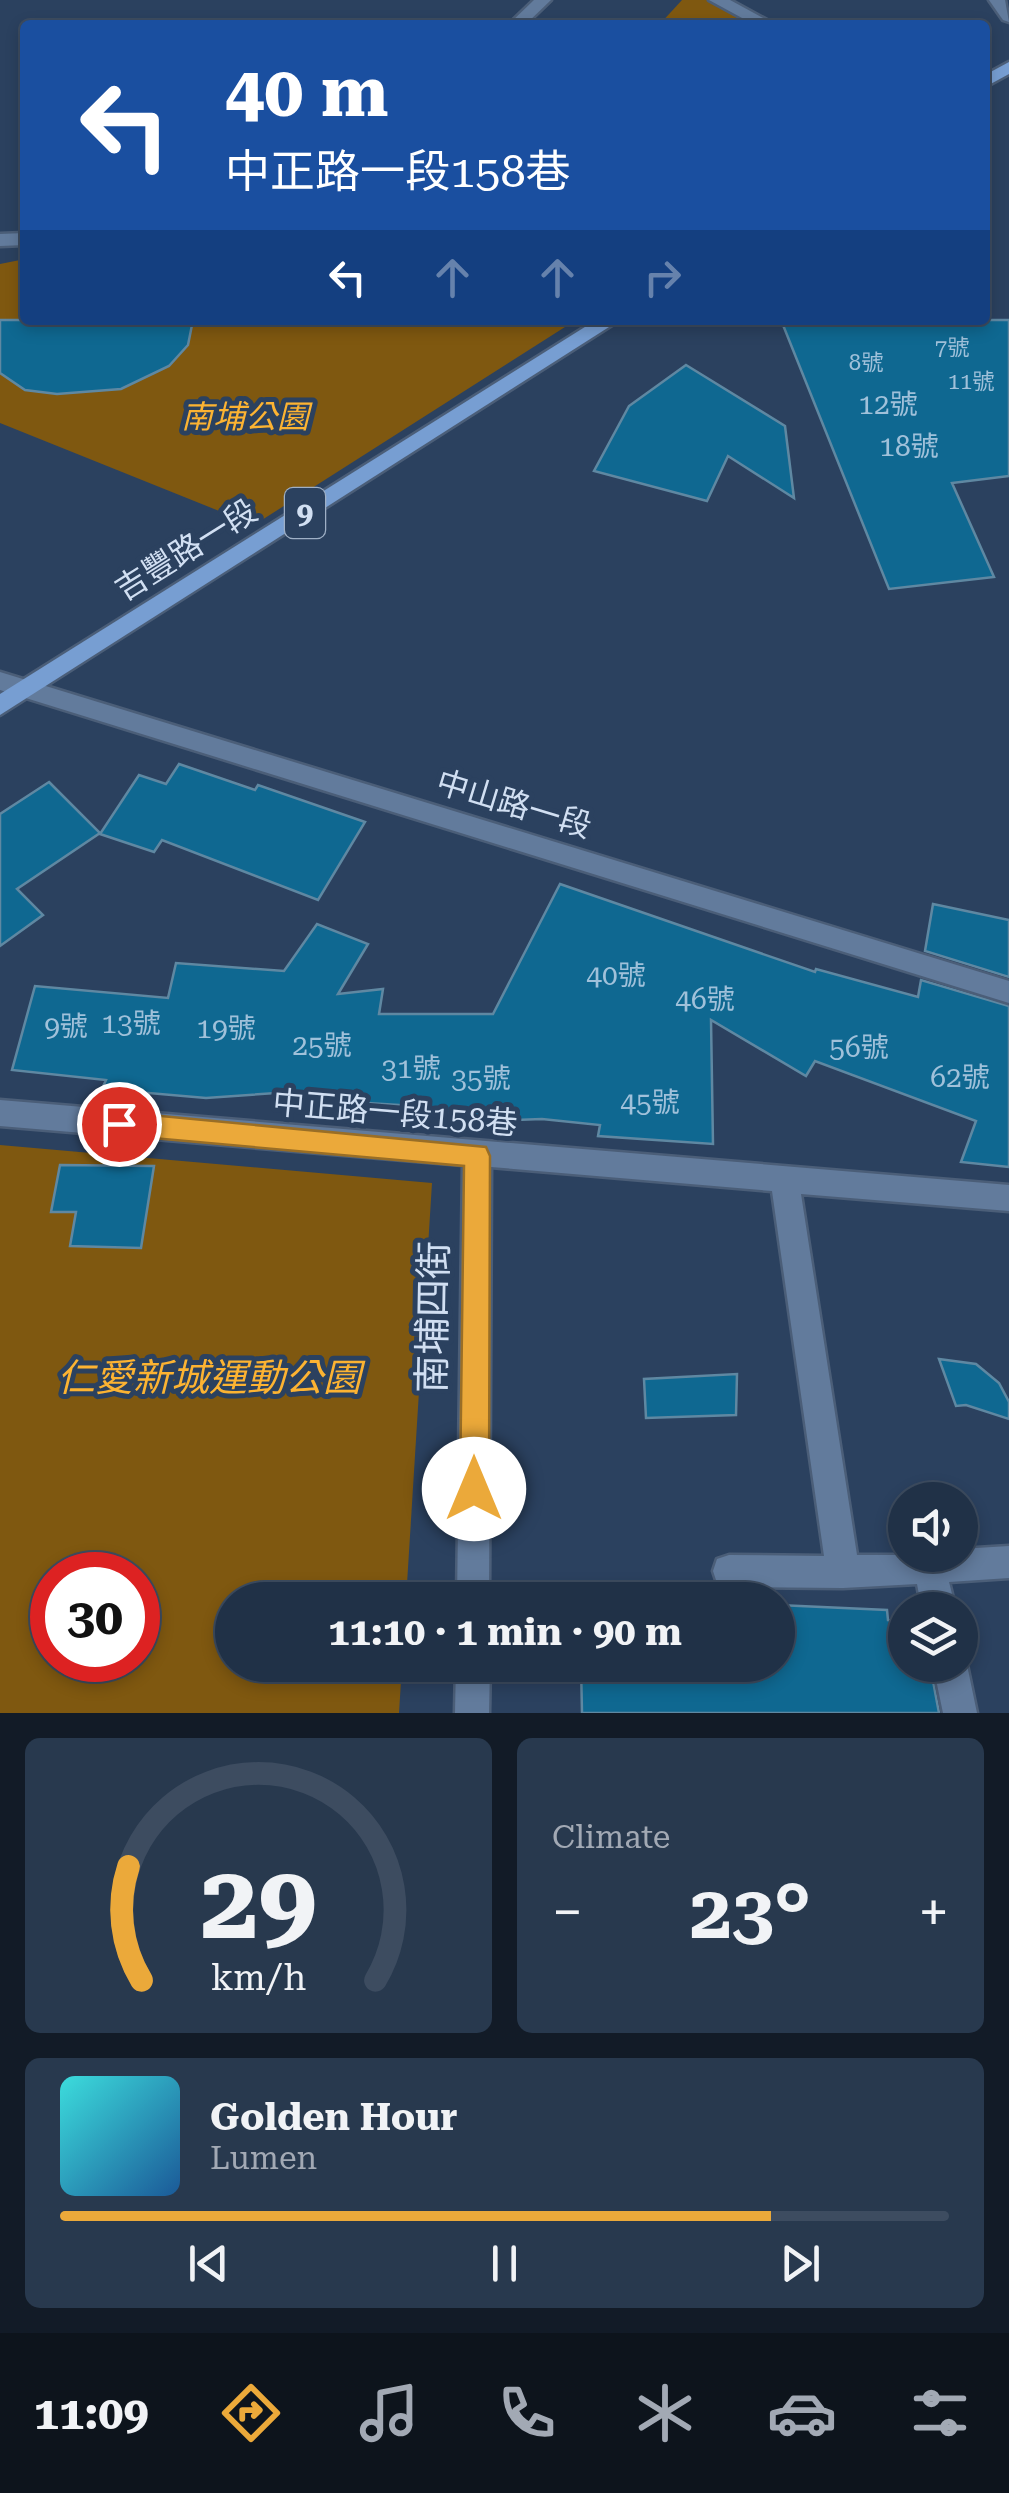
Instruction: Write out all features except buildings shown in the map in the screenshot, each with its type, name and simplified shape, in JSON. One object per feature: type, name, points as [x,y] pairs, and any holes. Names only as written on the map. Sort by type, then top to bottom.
[{"type":"main road","name":"吉豐路一段","points":[[0,706],[602,325]]},
{"type":"street","points":[[521,20],[543,0]]},
{"type":"street","points":[[717,0],[758,20]]},
{"type":"street","points":[[997,0],[1009,18]]},
{"type":"street","name":"中山路一段","points":[[0,680],[1009,992]]},
{"type":"street","name":"中正路一段158巷","points":[[0,1113],[1009,1198]]},
{"type":"street","name":"南埔四街","points":[[473,1582],[477,1156]]},
{"type":"street","points":[[784,1178],[842,1572]]},
{"type":"street","points":[[978,1564],[1009,1562]]},
{"type":"street","points":[[729,1571],[888,1569]]},
{"type":"street","points":[[472,1713],[473,1682]]},
{"type":"street","points":[[954,1682],[960,1713]]},
{"type":"green space","points":[[682,0],[719,0],[761,20],[664,20]]},
{"type":"green space","name":"南埔公園","points":[[20,260],[20,325],[568,325],[254,525],[0,423],[0,264]]},
{"type":"green space","name":"仁愛新城運動公園","points":[[0,1145],[432,1183],[407,1582],[215,1582],[215,1682],[401,1682],[399,1713],[0,1713]]},
{"type":"route","points":[[119,1124],[477,1156],[474,1489]]}]
